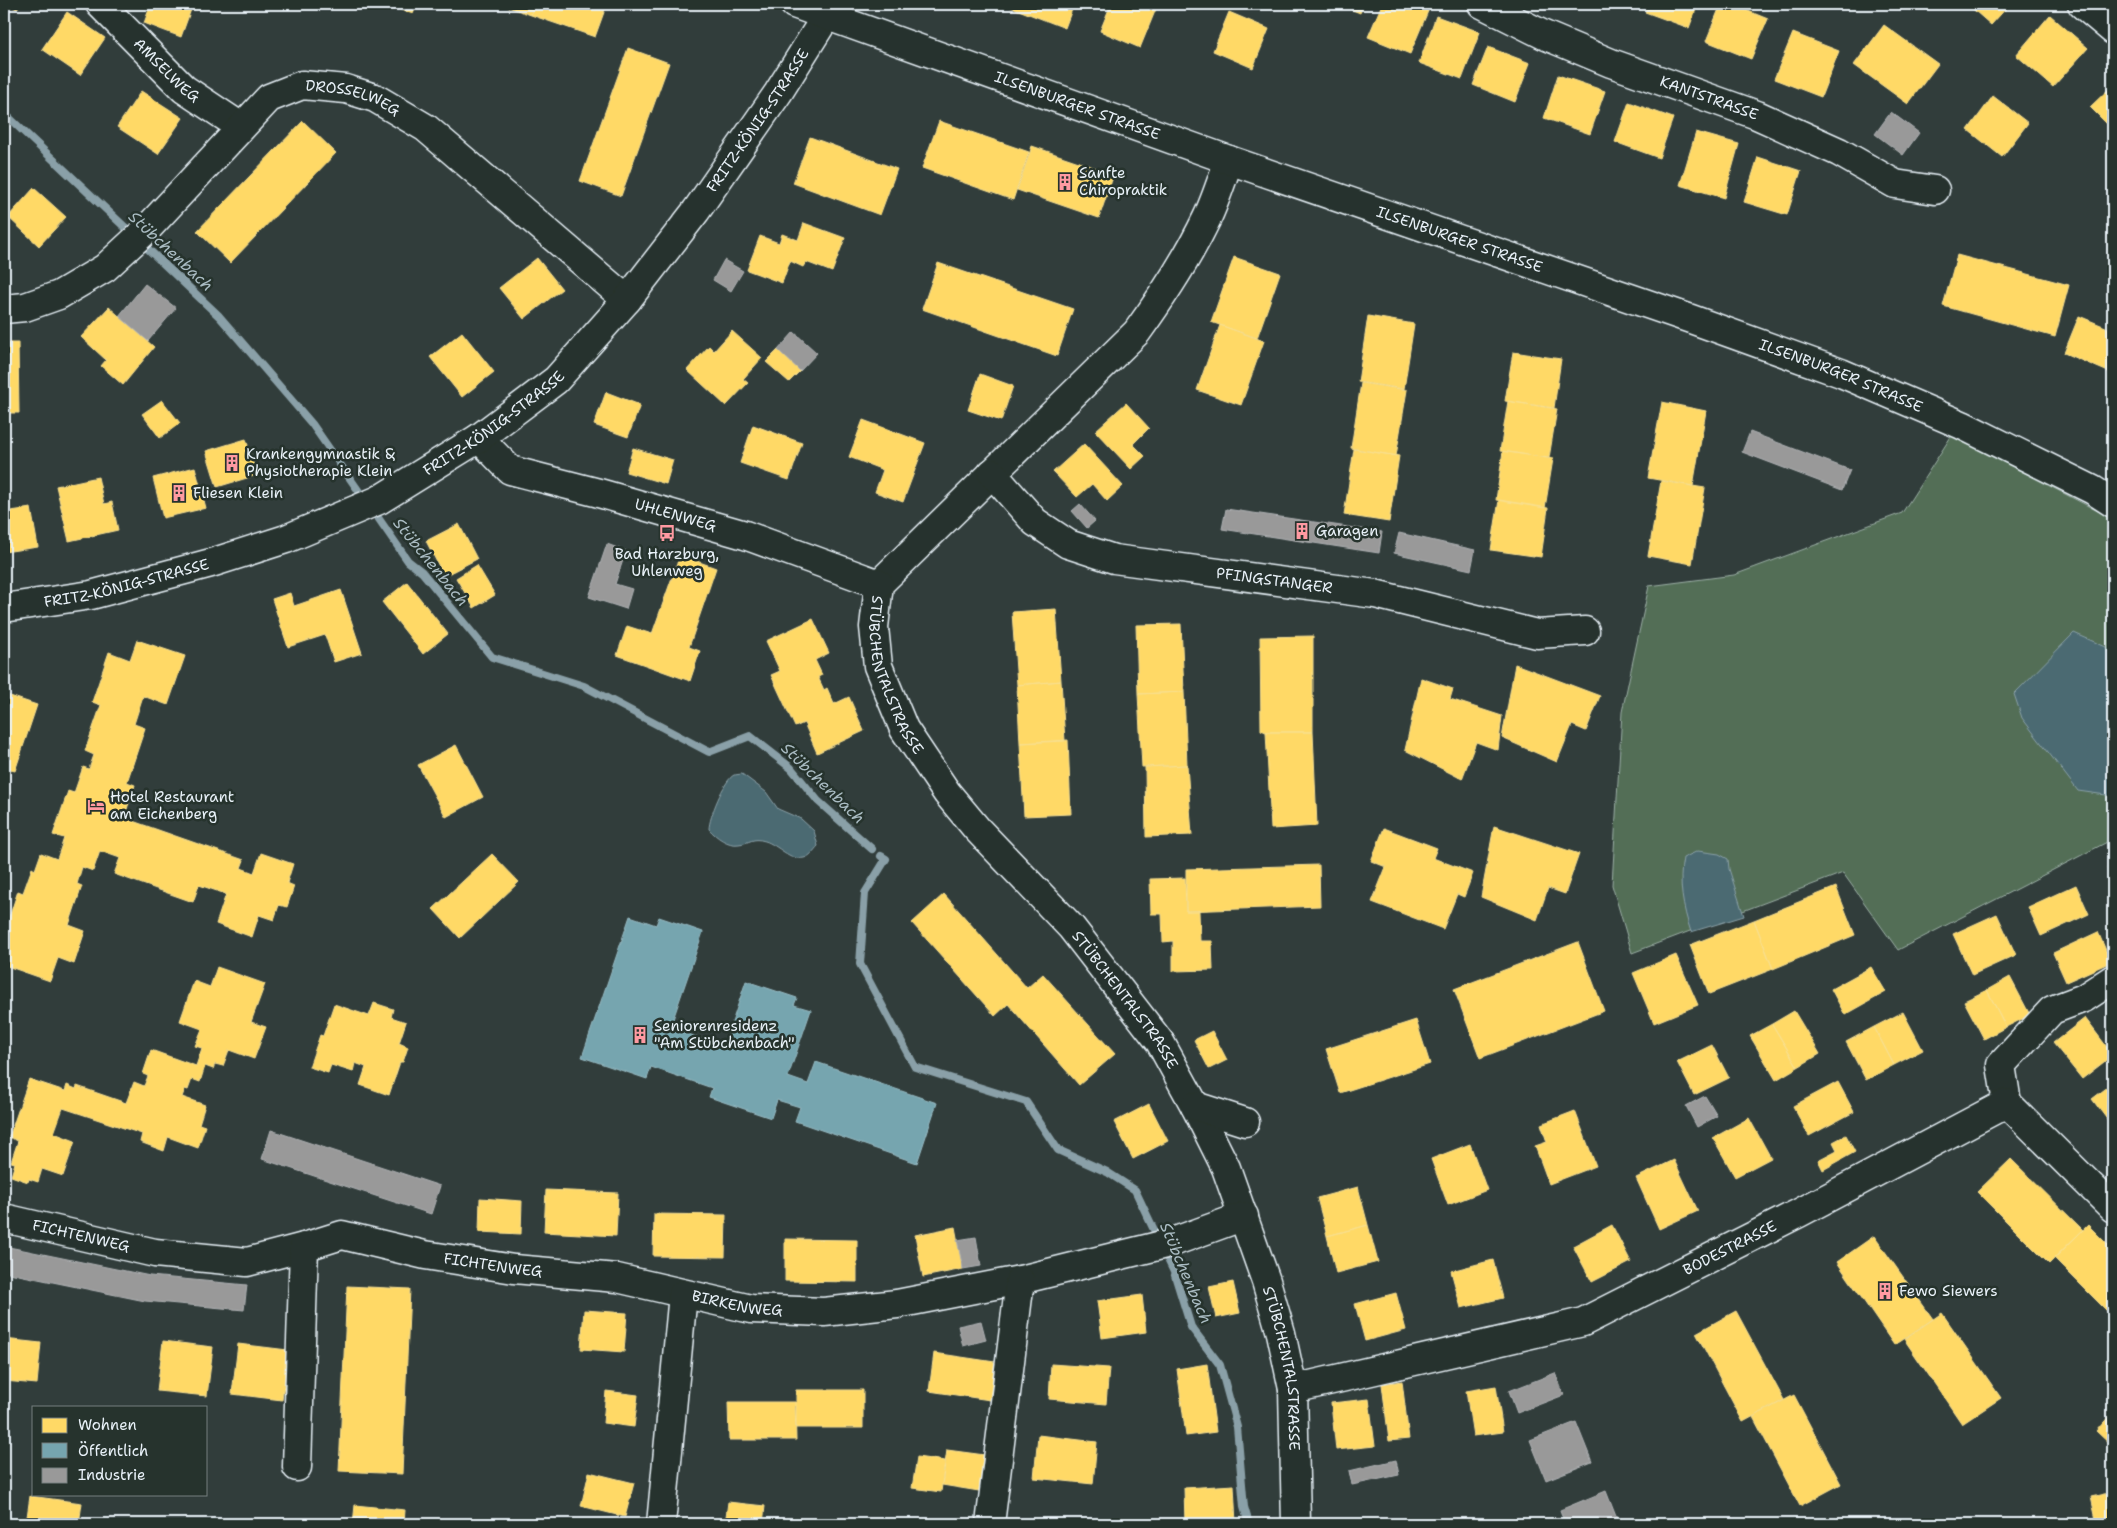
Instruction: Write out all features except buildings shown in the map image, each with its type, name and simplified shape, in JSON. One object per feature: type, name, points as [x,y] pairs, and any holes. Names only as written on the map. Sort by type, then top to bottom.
[{"type":"street","name":"AMSELWEG","points":[[100,4],[184,89],[241,127]]},
{"type":"street","name":"ILSENBURGER STRASSE","points":[[794,4],[1229,160],[1691,319],[1841,373],[1962,425],[2093,490],[2113,503]]},
{"type":"street","name":"KANTSTRASSE","points":[[1482,4],[1611,63],[1757,115],[1839,152],[1895,184],[1935,190]]},
{"type":"street","points":[[2082,4],[2113,30]]},
{"type":"street","name":"FRITZ-KÖNIG-STRASSE","points":[[4,608],[91,595],[211,564],[286,539],[368,505],[479,438],[556,380],[627,300],[696,211],[778,92],[827,15]]},
{"type":"street","name":"DROSSELWEG","points":[[4,309],[26,307],[59,295],[105,268],[138,238],[269,98],[302,85],[346,90],[375,98],[426,128],[627,300]]},
{"type":"street","name":"STÜBCHENTALSTRASSE","points":[[1229,160],[1208,217],[1163,296],[1137,332],[879,584],[874,627],[878,666],[904,729],[947,793],[977,829],[1071,927],[1160,1042],[1226,1168],[1244,1216],[1281,1333],[1293,1389],[1296,1524]]},
{"type":"street","name":"UHLENWEG","points":[[479,438],[510,470],[599,493],[745,535],[879,584]]},
{"type":"street","name":"PFINGSTANGER","points":[[992,473],[1035,522],[1068,544],[1114,559],[1375,594],[1537,634],[1585,631]]},
{"type":"street","points":[[2113,979],[2084,998],[2052,1010],[2000,1065],[2007,1103],[2113,1208]]},
{"type":"street","name":"BODESTRASSE","points":[[1293,1389],[1583,1322],[1808,1208],[2007,1103]]},
{"type":"street","points":[[1195,1106],[1245,1122]]},
{"type":"street","name":"BIRKENWEG","points":[[661,1524],[683,1294],[751,1309],[824,1312],[897,1304],[1020,1280],[1161,1245],[1244,1216]]},
{"type":"street","name":"FICHTENWEG","points":[[4,1218],[155,1253],[238,1262],[246,1262],[304,1247],[342,1235],[425,1255],[514,1269],[617,1278],[683,1294]]},
{"type":"street","points":[[297,1467],[304,1247]]},
{"type":"street","points":[[990,1524],[1020,1280]]},
{"type":"green space","points":[[1952,435],[2113,519],[2113,839],[1898,950],[1843,873],[1632,953],[1612,885],[1622,712],[1649,586],[1734,575],[1902,513]]},
{"type":"water","points":[[2074,633],[2106,647],[2113,657],[2113,796],[2078,791],[2022,718],[2014,694]]},
{"type":"water","points":[[742,774],[766,792],[778,809],[801,819],[814,831],[818,846],[810,855],[804,858],[794,857],[761,840],[731,844],[719,838],[709,829],[714,808],[726,784],[734,775]]},
{"type":"water","points":[[1698,851],[1719,854],[1728,859],[1729,869],[1744,916],[1691,932],[1682,895],[1681,877],[1683,858]]},
{"type":"waterway","name":"Stübchenbach","points":[[4,113],[219,316],[312,424],[365,500]]},
{"type":"waterway","name":"Stübchenbach","points":[[372,509],[408,561],[422,572],[492,657],[584,686],[709,752],[750,736],[791,768],[818,801],[872,849]]},
{"type":"waterway","name":"Stübchenbach","points":[[881,856],[886,859],[865,893],[860,964],[915,1067],[1026,1102],[1058,1150],[1107,1172],[1135,1190],[1174,1272],[1191,1327],[1220,1365],[1237,1427],[1244,1507],[1249,1524]]},
{"type":"place","name":"Sanfte Chiropraktik","points":[[1065,182]]},
{"type":"place","name":"Krankengymnastik & Physiotherapie Klein","points":[[232,463]]},
{"type":"place","name":"Fliesen Klein","points":[[179,493]]},
{"type":"place","name":"Garagen","points":[[1302,531]]},
{"type":"place","name":"Bad Harzburg, Uhlenweg","points":[[667,533]]},
{"type":"place","name":"Hotel Restaurant am Eichenberg","points":[[96,806]]},
{"type":"place","name":"Seniorenresidenz \"Am Stübchenbach\"","points":[[640,1035]]},
{"type":"place","name":"Fewo Siewers","points":[[1885,1291]]}]
